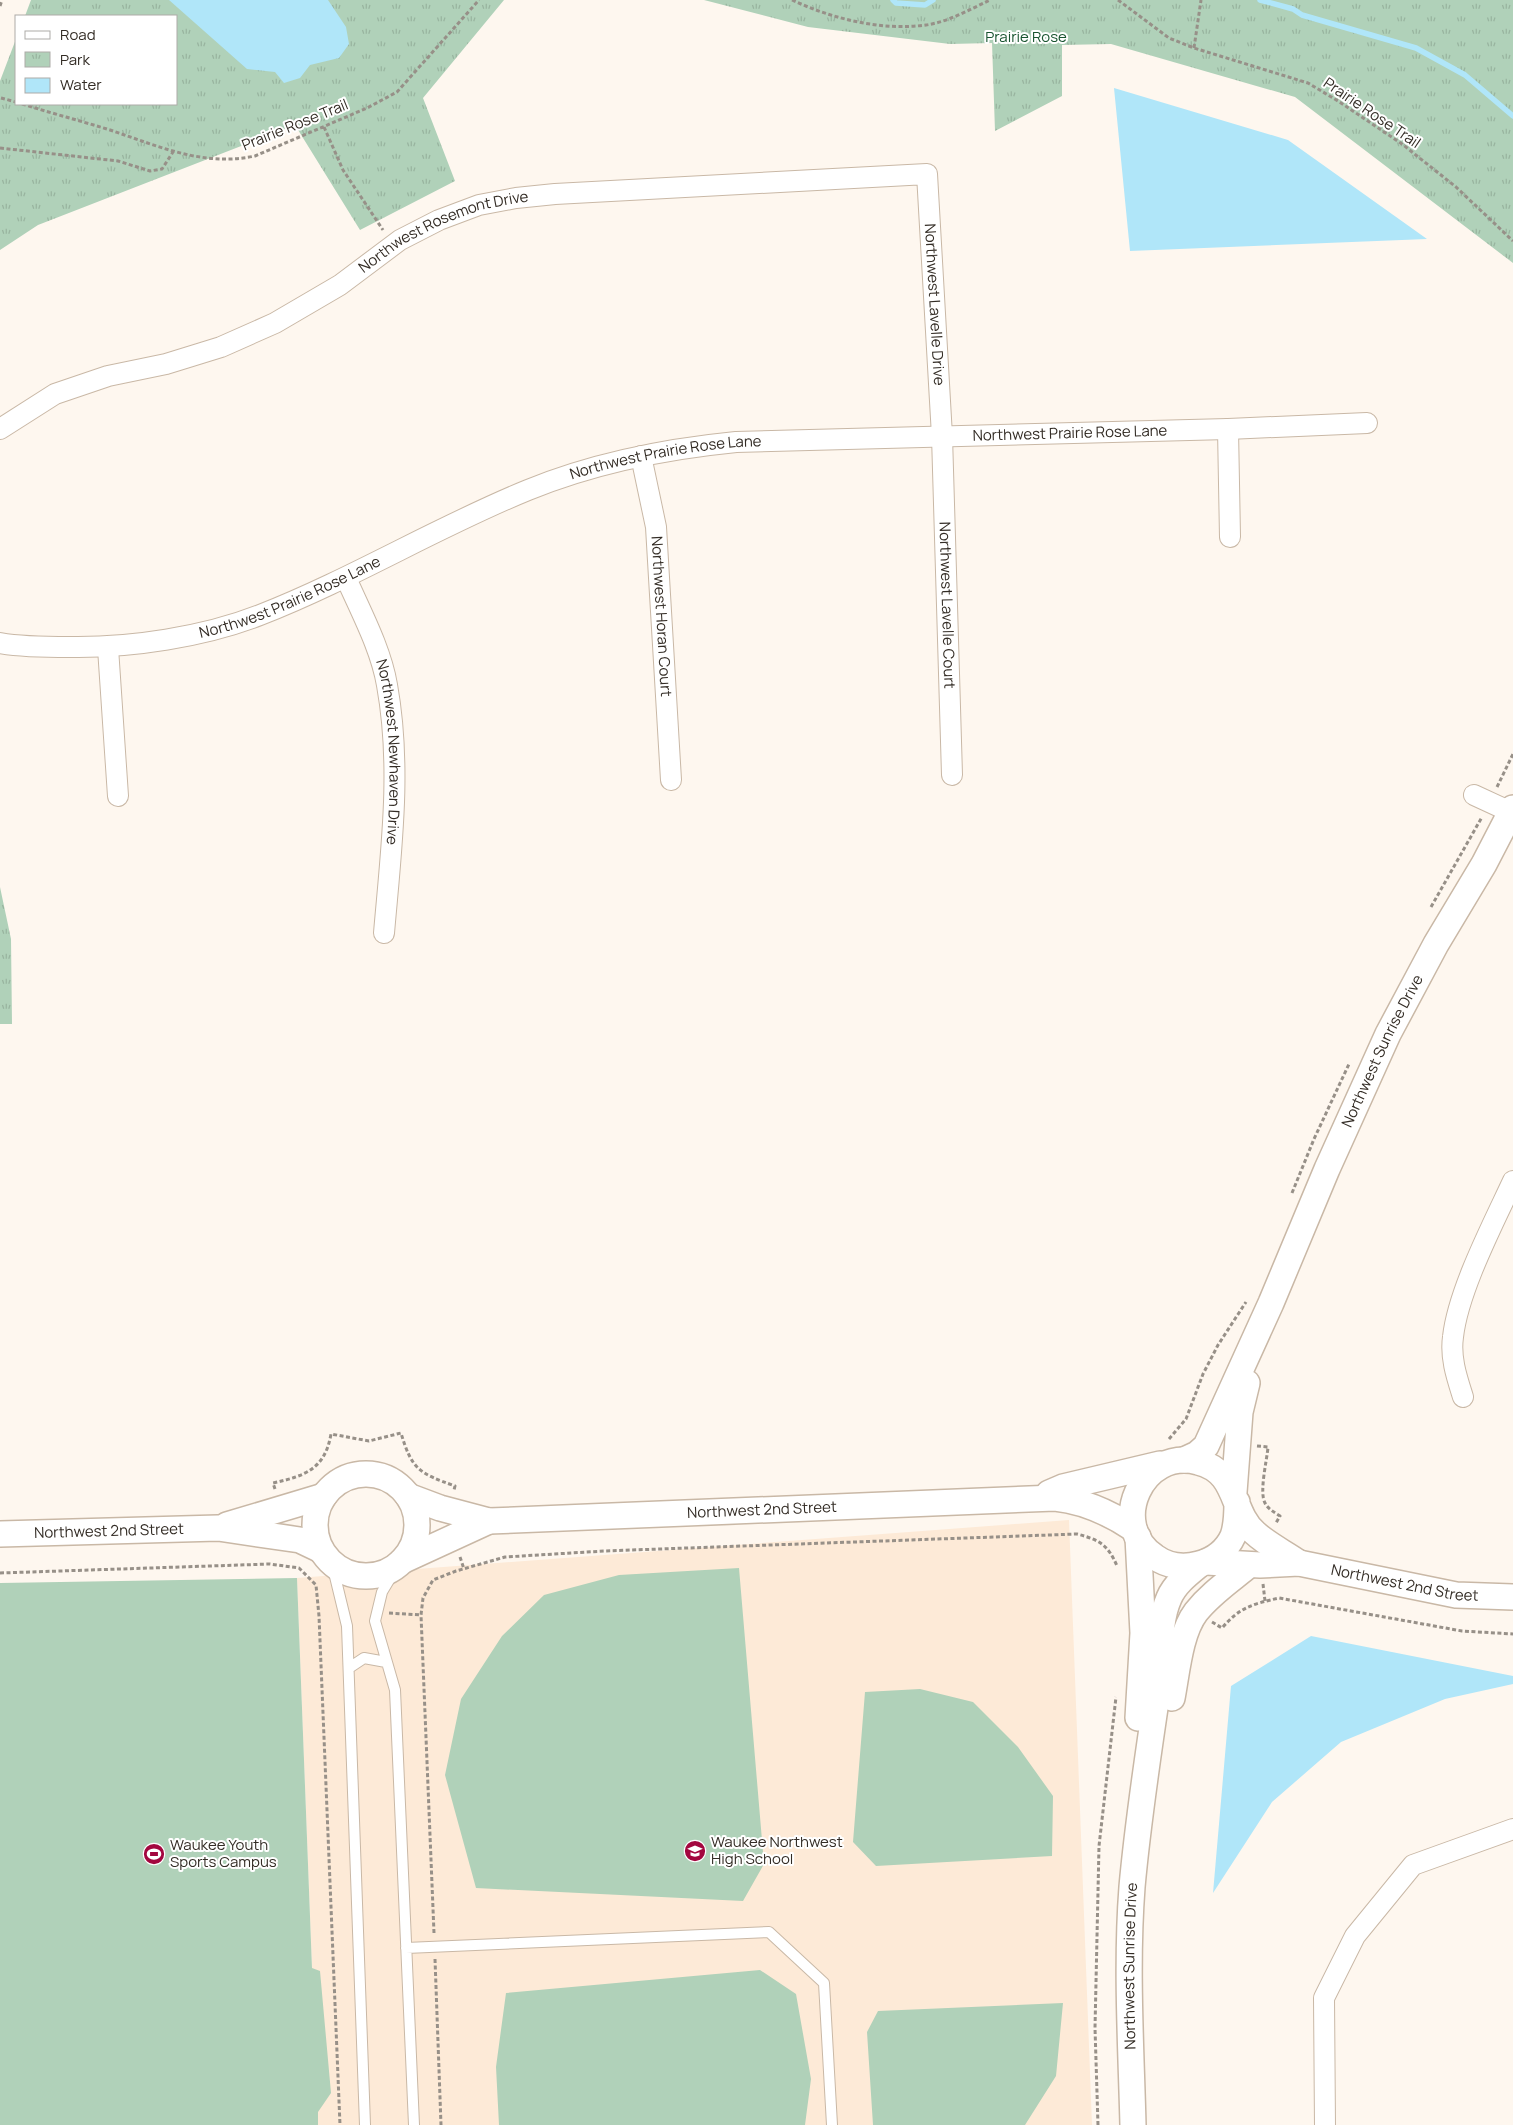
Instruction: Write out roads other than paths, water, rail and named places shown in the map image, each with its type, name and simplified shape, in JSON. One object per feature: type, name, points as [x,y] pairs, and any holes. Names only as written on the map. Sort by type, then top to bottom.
[{"type":"street","name":"Northwest Rosemont Drive","points":[[0,429],[55,394],[108,376],[166,364],[221,347],[275,323],[340,285],[393,246],[438,220],[479,205],[516,198],[556,194],[927,174]]},
{"type":"street","name":"Northwest Lavelle Drive","points":[[927,174],[942,436]]},
{"type":"street","name":"Northwest Prairie Rose Lane","points":[[0,643],[108,648],[189,636],[259,616],[346,578],[528,490],[591,467],[701,445],[736,442],[1228,429],[1367,423]]},
{"type":"street","points":[[1228,429],[1230,537]]},
{"type":"street","name":"Northwest Lavelle Court","points":[[942,436],[952,775]]},
{"type":"street","name":"Northwest Horan Court","points":[[642,456],[656,527],[671,780]]},
{"type":"street","name":"Northwest Newhaven Drive","points":[[346,578],[370,631],[387,684],[394,746],[394,808],[384,933]]},
{"type":"street","points":[[108,648],[118,796]]},
{"type":"street","points":[[1474,795],[1512,811]]},
{"type":"street","name":"Northwest Sunrise Drive","points":[[1178,1461],[1197,1454],[1206,1446],[1271,1303],[1327,1169],[1388,1034],[1436,944],[1484,864],[1512,811]]},
{"type":"street","points":[[1463,1397],[1453,1365],[1452,1338],[1458,1313],[1472,1274],[1513,1181]]},
{"type":"street","name":"Northwest Sunrise Drive","points":[[1235,1497],[1240,1412],[1250,1370],[1271,1303]]},
{"type":"street","points":[[1178,1461],[1198,1462],[1212,1467],[1223,1477],[1235,1497],[1237,1520],[1232,1537],[1221,1552],[1203,1563],[1189,1566],[1172,1565],[1155,1558],[1142,1545],[1136,1533],[1132,1512],[1135,1495],[1144,1480],[1156,1468],[1178,1461]]},
{"type":"street","name":"Northwest 2nd Street","points":[[1034,1498],[1063,1488],[1178,1461]]},
{"type":"street","name":"Northwest 2nd Street","points":[[327,1557],[315,1534],[315,1516],[324,1496],[330,1487],[344,1478],[360,1473],[377,1474],[392,1480],[414,1505],[418,1522],[416,1538],[409,1554],[399,1564]]},
{"type":"street","name":"Northwest 2nd Street","points":[[218,1528],[324,1496]]},
{"type":"street","name":"Northwest 2nd Street","points":[[408,1496],[440,1508],[489,1521],[1034,1498],[1075,1500],[1116,1517],[1136,1533]]},
{"type":"street","name":"Northwest 2nd Street","points":[[1235,1497],[1245,1520],[1254,1533],[1299,1563]]},
{"type":"street","name":"Northwest 2nd Street","points":[[0,1534],[218,1528],[300,1540],[327,1557],[347,1573],[364,1577],[381,1574],[489,1521]]},
{"type":"street","name":"Northwest Sunrise Drive","points":[[1136,1533],[1143,1633],[1135,1764],[1140,1807]]},
{"type":"street","name":"Northwest Sunrise Drive","points":[[1133,2125],[1130,1992],[1132,1898],[1140,1807],[1160,1677],[1165,1613],[1168,1599],[1176,1587],[1203,1563]]},
{"type":"street","name":"Northwest 2nd Street","points":[[1203,1563],[1249,1565],[1299,1563],[1456,1595],[1513,1597]]},
{"type":"street","points":[[1140,1807],[1156,1777],[1180,1654],[1188,1627],[1195,1613],[1207,1599],[1249,1565]]},
{"type":"street","points":[[1325,2125],[1324,1998],[1354,1936],[1413,1865],[1513,1829]]},
{"type":"lane","points":[[327,1557],[347,1626],[365,2125]]},
{"type":"lane","points":[[399,1564],[382,1592],[375,1621],[395,1690],[414,2125]]},
{"type":"lane","points":[[349,1668],[364,1658],[386,1662]]},
{"type":"lane","points":[[406,1948],[769,1932],[824,1983],[832,2125]]},
{"type":"water","points":[[169,0],[328,0],[346,27],[349,44],[339,58],[310,65],[300,78],[284,83],[275,72],[247,69]]},
{"type":"water","points":[[1114,88],[1288,140],[1427,239],[1130,251]]},
{"type":"water","points":[[1311,1636],[1513,1676],[1513,1684],[1445,1699],[1341,1742],[1272,1802],[1213,1893],[1231,1686]]},
{"type":"waterway","points":[[893,0],[896,3],[925,5],[933,0]]},
{"type":"waterway","points":[[1260,0],[1293,9],[1302,15],[1416,48],[1465,75],[1513,116]]},
{"type":"place","name":"Waukee Northwest High School","points":[[695,1851]]},
{"type":"place","name":"Waukee Youth Sports Campus","points":[[154,1854]]},
{"type":"park label","name":"Prairie Rose","points":[[1026,37]]}]
